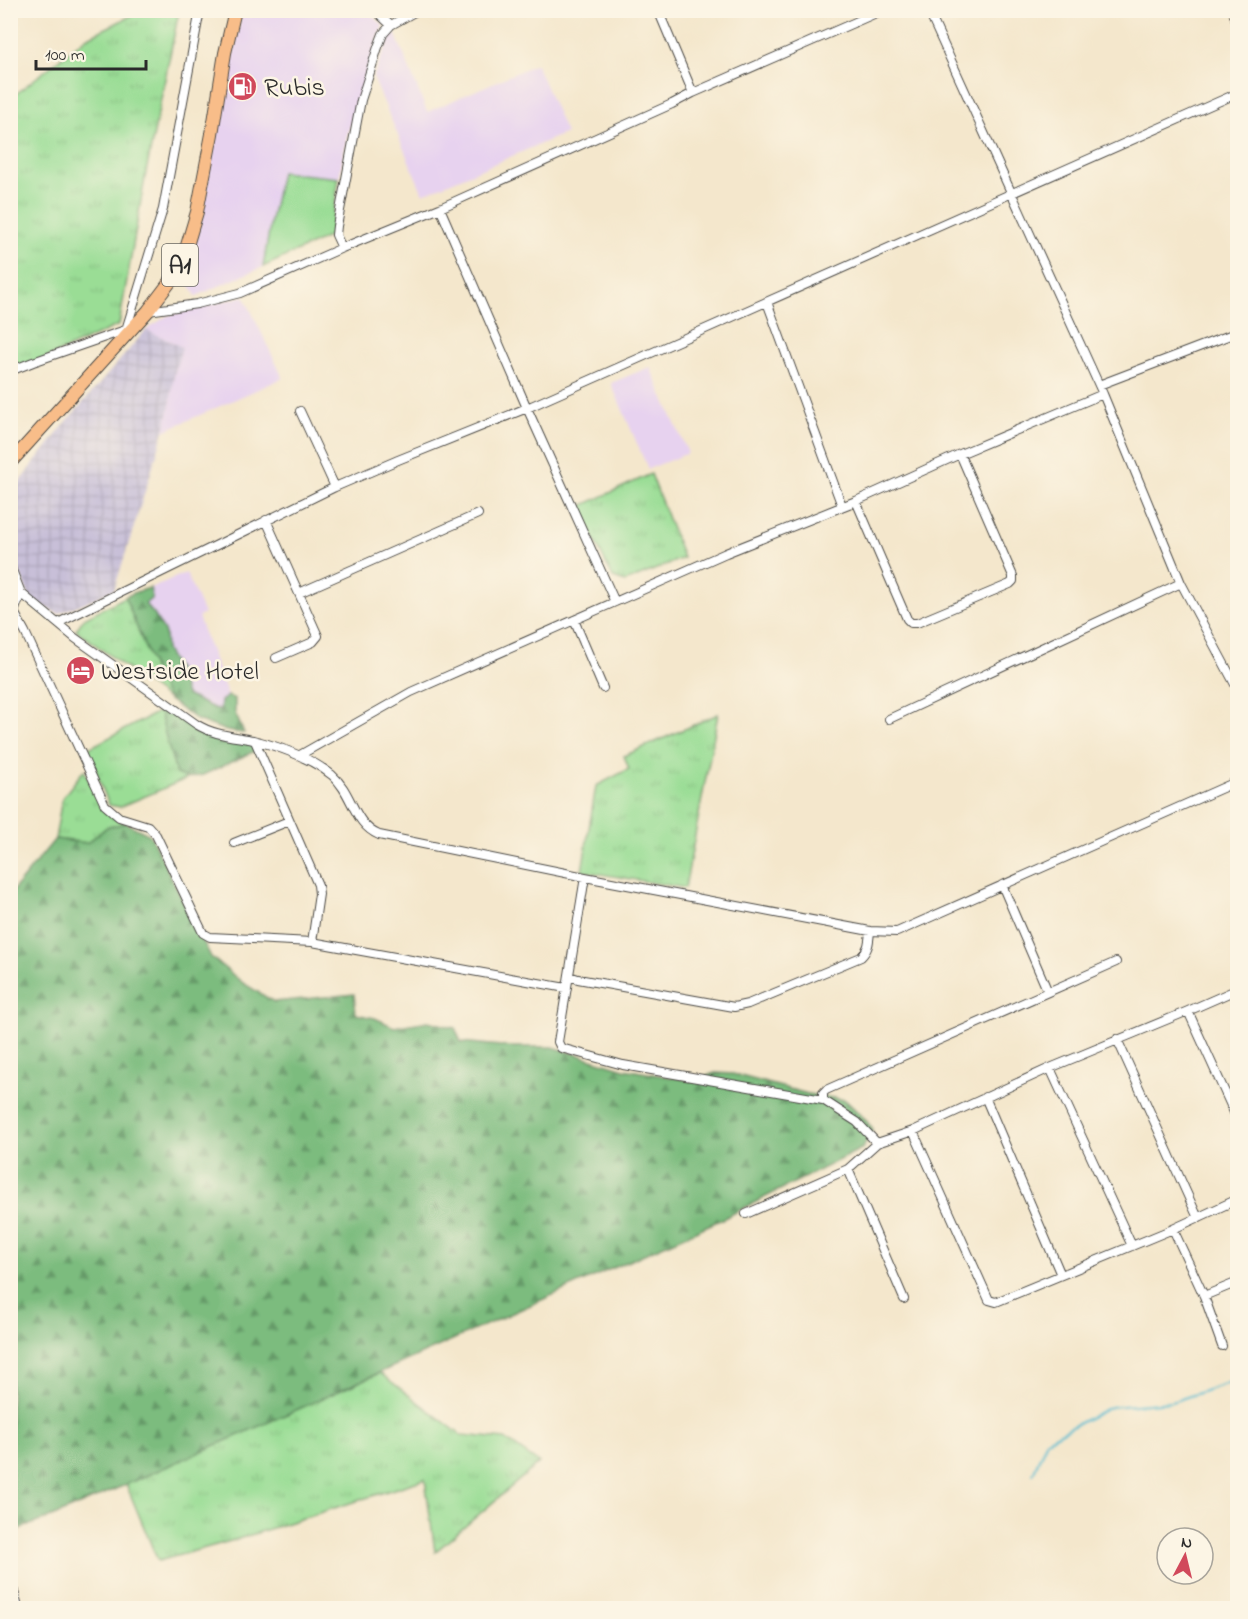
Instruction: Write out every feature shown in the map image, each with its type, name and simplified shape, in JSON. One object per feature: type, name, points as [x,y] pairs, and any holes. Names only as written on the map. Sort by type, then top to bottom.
[{"type":"highway","name":"A1","points":[[10,462],[148,311],[170,282],[183,259],[194,225],[235,10]]},
{"type":"street","points":[[10,371],[131,328],[163,209],[200,10]]},
{"type":"street","points":[[375,10],[391,25]]},
{"type":"street","points":[[342,248],[336,235],[337,226],[361,100],[383,34],[391,25],[418,10]]},
{"type":"street","points":[[658,10],[693,93]]},
{"type":"street","points":[[148,311],[197,304],[240,293],[440,208],[883,10]]},
{"type":"street","points":[[928,10],[1103,394],[1181,583],[1238,690]]},
{"type":"street","points":[[1232,10],[1238,25]]},
{"type":"street","points":[[58,623],[335,487],[527,408],[1238,93]]},
{"type":"street","points":[[440,208],[615,602]]},
{"type":"street","points":[[767,302],[842,506]]},
{"type":"street","points":[[1099,385],[1238,332]]},
{"type":"street","points":[[300,755],[411,692],[726,553],[856,501],[1103,394]]},
{"type":"street","points":[[300,411],[335,487]]},
{"type":"street","points":[[856,501],[907,619],[911,623],[917,623],[1010,584],[1013,576],[960,454]]},
{"type":"street","points":[[299,593],[478,514]]},
{"type":"street","points":[[266,520],[318,636],[313,642],[276,658]]},
{"type":"street","points":[[10,565],[21,593],[75,638],[196,724],[212,732],[255,741],[300,755],[334,777],[362,824],[379,835],[585,878],[870,931],[897,932],[1238,781]]},
{"type":"street","points":[[889,719],[1181,583]]},
{"type":"street","points":[[21,593],[14,612],[105,805],[119,817],[148,826],[156,835],[203,933],[210,937],[312,942],[567,988]]},
{"type":"street","points":[[574,620],[603,687]]},
{"type":"street","points":[[255,741],[319,890],[312,942]]},
{"type":"street","points":[[234,843],[289,821]]},
{"type":"street","points":[[585,878],[558,1042],[561,1048],[623,1065],[823,1100],[857,1122],[877,1143]]},
{"type":"street","points":[[1002,885],[1048,992]]},
{"type":"street","points":[[569,976],[734,1007],[748,1004],[861,957],[867,951],[870,931]]},
{"type":"street","points":[[823,1100],[823,1093],[826,1090],[1116,962]]},
{"type":"street","points":[[746,1214],[848,1169],[877,1143],[913,1131],[1050,1068],[1238,989]]},
{"type":"street","points":[[1188,1011],[1238,1121]]},
{"type":"street","points":[[1117,1039],[1198,1218]]},
{"type":"street","points":[[1050,1068],[1132,1246]]},
{"type":"street","points":[[985,1097],[1061,1275]]},
{"type":"street","points":[[913,1131],[989,1300],[996,1302],[1173,1229],[1238,1199]]},
{"type":"street","points":[[848,1169],[904,1299]]},
{"type":"street","points":[[1173,1229],[1204,1296],[1222,1346]]},
{"type":"street","points":[[1204,1296],[1238,1282]]},
{"type":"street","points":[[10,1575],[18,1608]]},
{"type":"shaded area","points":[[242,11],[367,11],[383,25],[347,136],[339,178],[281,172],[263,267],[196,296],[183,273],[196,234]]},
{"type":"shaded area","points":[[395,33],[427,112],[536,64],[566,133],[423,194],[373,77],[390,37]]},
{"type":"shaded area","points":[[244,296],[283,378],[164,431],[174,374],[182,347],[146,330],[167,316]]},
{"type":"shaded area","points":[[146,330],[182,347],[174,374],[164,431],[114,590],[58,614],[30,599],[11,551],[10,494],[67,421]]},
{"type":"shaded area","points":[[650,367],[688,453],[648,469],[611,383]]},
{"type":"shaded area","points":[[186,573],[204,614],[198,617],[228,696],[221,701],[221,712],[186,695],[177,669],[166,650],[165,633],[145,604],[152,598],[150,588]]},
{"type":"green space","points":[[141,11],[179,11],[146,172],[119,325],[11,374],[11,98],[86,38]]},
{"type":"green space","points":[[281,172],[339,178],[330,236],[263,267],[271,220]]},
{"type":"green space","points":[[651,474],[683,558],[625,582],[613,578],[579,507]]},
{"type":"green space","points":[[150,588],[152,598],[145,604],[165,633],[166,650],[177,669],[186,695],[220,711],[221,701],[228,696],[235,699],[235,713],[244,733],[227,731],[197,720],[169,700],[158,680],[125,597]]},
{"type":"green space","points":[[125,597],[158,680],[169,700],[76,630],[84,618]]},
{"type":"green space","points":[[167,710],[204,735],[252,743],[255,751],[203,775],[188,778],[176,774],[160,711]]},
{"type":"green space","points":[[160,711],[176,774],[188,778],[120,807],[109,805],[87,749]]},
{"type":"green space","points":[[718,714],[685,888],[582,871],[596,786],[629,769],[624,756]]},
{"type":"green space","points":[[84,770],[104,812],[126,823],[107,827],[87,843],[55,839],[62,798]]},
{"type":"green space","points":[[126,823],[150,835],[211,957],[243,983],[274,1002],[354,994],[356,1014],[375,1018],[394,1027],[428,1021],[455,1028],[461,1042],[511,1047],[553,1047],[624,1069],[693,1081],[715,1073],[733,1074],[808,1094],[845,1100],[873,1130],[863,1148],[720,1220],[294,1411],[54,1516],[11,1532],[11,893],[55,839],[87,843],[107,827]]},
{"type":"green space","points":[[380,1373],[461,1435],[505,1439],[539,1463],[435,1552],[425,1479],[238,1539],[158,1561],[126,1484]]},
{"type":"waterway","points":[[1033,1474],[1047,1440],[1110,1407],[1172,1402],[1228,1383],[1238,1382]]},
{"type":"place","name":"Rubis","points":[[243,86]]},
{"type":"place","name":"Westside Hotel","points":[[80,670]]}]
